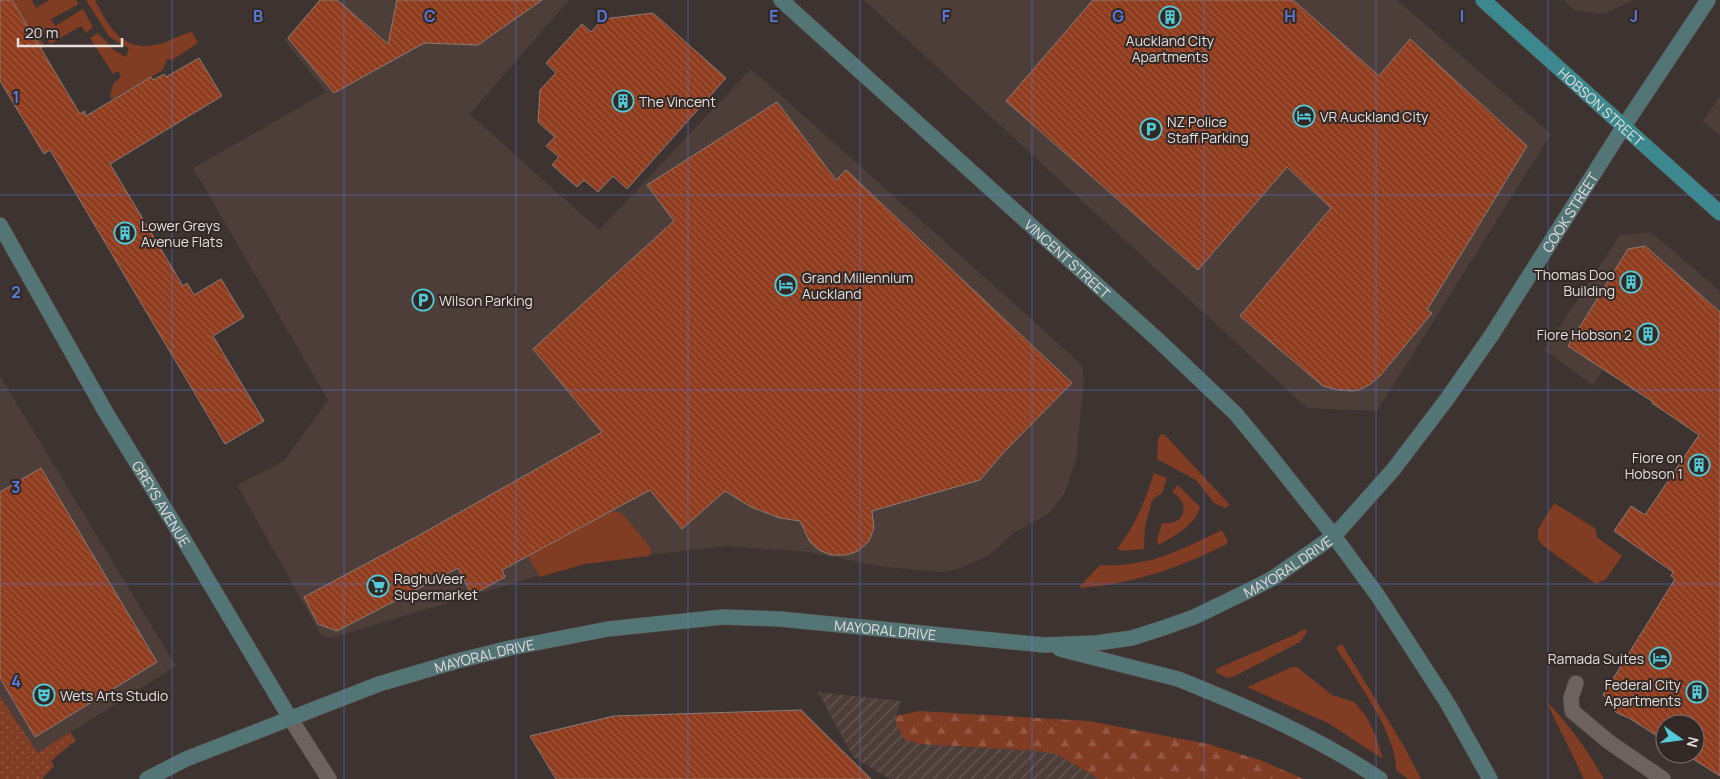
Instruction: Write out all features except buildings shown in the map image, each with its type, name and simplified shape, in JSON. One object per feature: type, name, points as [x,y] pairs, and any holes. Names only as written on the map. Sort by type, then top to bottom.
[{"type":"main road","name":"VINCENT STREET","points":[[782,0],[1157,339],[1236,414],[1334,536]]},
{"type":"main road","name":"HOBSON STREET","points":[[1482,0],[1720,213]]},
{"type":"main road","name":"COOK STREET","points":[[1334,536],[1393,470],[1447,399],[1491,336],[1624,126],[1708,0]]},
{"type":"main road","name":"GREYS AVENUE","points":[[0,225],[105,411],[182,535],[290,718]]},
{"type":"main road","name":"MAYORAL DRIVE","points":[[147,779],[186,759],[379,684],[457,660],[608,628],[723,617],[780,619],[1044,645],[1096,643],[1132,638],[1194,617],[1273,578],[1334,536],[1391,615],[1448,704],[1490,779]]},
{"type":"main road","points":[[1044,645],[1187,682],[1274,719],[1318,742],[1380,779]]},
{"type":"street","points":[[1576,682],[1571,698],[1572,711],[1609,742],[1663,779]]},
{"type":"street","name":"GREYS AVENUE","points":[[290,718],[329,779]]},
{"type":"shaded area","points":[[320,0],[569,0],[470,114],[599,230],[751,69],[1082,365],[1084,382],[1076,460],[1064,494],[1048,514],[1014,533],[989,555],[958,569],[941,572],[884,567],[808,552],[726,546],[580,563],[331,638],[321,635],[237,485],[284,461],[328,400],[193,168],[326,92],[284,40]]},
{"type":"shaded area","points":[[864,0],[1397,0],[1551,134],[1377,411],[1307,408]]},
{"type":"shaded area","points":[[1563,0],[1635,0],[1603,14],[1576,11]]},
{"type":"shaded area","points":[[1720,96],[1720,136],[1703,121]]},
{"type":"shaded area","points":[[1651,232],[1720,291],[1720,350],[1649,298],[1593,385],[1544,350],[1620,235]]},
{"type":"shaded area","points":[[0,376],[176,666],[38,753],[0,697]]},
{"type":"shaded area","points":[[818,692],[901,701],[896,716],[896,724],[947,746],[1039,751],[1056,754],[1099,779],[890,779],[853,757]]},
{"type":"green space","points":[[12,0],[33,0],[36,8],[49,0],[76,0],[79,4],[51,19],[55,26],[83,9],[93,27],[86,33],[81,26],[50,44],[43,32],[38,36],[45,47],[42,49]]},
{"type":"green space","points":[[86,0],[95,0],[112,28],[127,42],[147,46],[163,43],[192,32],[198,43],[172,60],[167,59],[163,70],[112,99],[110,97],[113,84],[121,77],[118,71],[113,74],[90,38],[98,33],[114,50],[126,57],[129,48],[109,36]]},
{"type":"green space","points":[[1163,434],[1230,505],[1225,508],[1214,503],[1196,480],[1157,459],[1158,440],[1160,435]]},
{"type":"green space","points":[[1154,473],[1167,478],[1162,493],[1153,499],[1151,504],[1145,527],[1144,549],[1124,551],[1117,549],[1139,513]]},
{"type":"green space","points":[[1178,485],[1200,507],[1198,513],[1189,525],[1158,545],[1157,539],[1162,523],[1176,521],[1183,513],[1184,507],[1182,502],[1172,492]]},
{"type":"green space","points":[[1554,503],[1595,528],[1597,537],[1622,556],[1606,579],[1596,584],[1542,545],[1538,539],[1538,529]]},
{"type":"green space","points":[[612,511],[622,513],[650,547],[651,552],[649,556],[585,564],[540,577],[528,556]]},
{"type":"green space","points":[[1222,530],[1228,541],[1227,544],[1192,560],[1156,573],[1119,583],[1081,588],[1080,586],[1100,565],[1120,565],[1148,561],[1184,548]]},
{"type":"green space","points":[[1305,629],[1307,632],[1300,642],[1233,677],[1228,678],[1217,673],[1216,669]]},
{"type":"green space","points":[[1342,644],[1405,748],[1421,779],[1408,779],[1396,770],[1390,740],[1382,723],[1364,690],[1336,648]]},
{"type":"green space","points":[[1292,667],[1297,667],[1332,695],[1354,702],[1366,716],[1375,734],[1383,759],[1328,723],[1247,687]]},
{"type":"green space","points":[[0,697],[38,753],[70,732],[76,740],[51,761],[54,766],[42,779],[0,779]]},
{"type":"green space","points":[[1546,701],[1578,738],[1604,779],[1584,779]]},
{"type":"green space","points":[[919,711],[1089,721],[1208,744],[1260,760],[1304,779],[1099,779],[1056,754],[1039,751],[920,744],[905,740],[896,724],[896,716]]},
{"type":"place","name":"Auckland City Apartments","points":[[1170,17]]},
{"type":"place","name":"The Vincent","points":[[623,101]]},
{"type":"place","name":"VR Auckland City","points":[[1304,116]]},
{"type":"place","name":"NZ Police Staff Parking","points":[[1151,129]]},
{"type":"place","name":"Lower Greys Avenue Flats","points":[[125,233]]},
{"type":"place","name":"Thomas Doo Building","points":[[1631,282]]},
{"type":"place","name":"Grand Millennium Auckland","points":[[786,285]]},
{"type":"place","name":"Wilson Parking","points":[[423,300]]},
{"type":"place","name":"Fiore Hobson 2","points":[[1648,334]]},
{"type":"place","name":"Fiore on Hobson 1","points":[[1699,465]]},
{"type":"place","name":"RaghuVeer Supermarket","points":[[378,586]]},
{"type":"place","name":"Ramada Suites","points":[[1660,658]]},
{"type":"place","name":"Federal City Apartments","points":[[1697,692]]},
{"type":"place","name":"Wets Arts Studio","points":[[44,695]]}]
